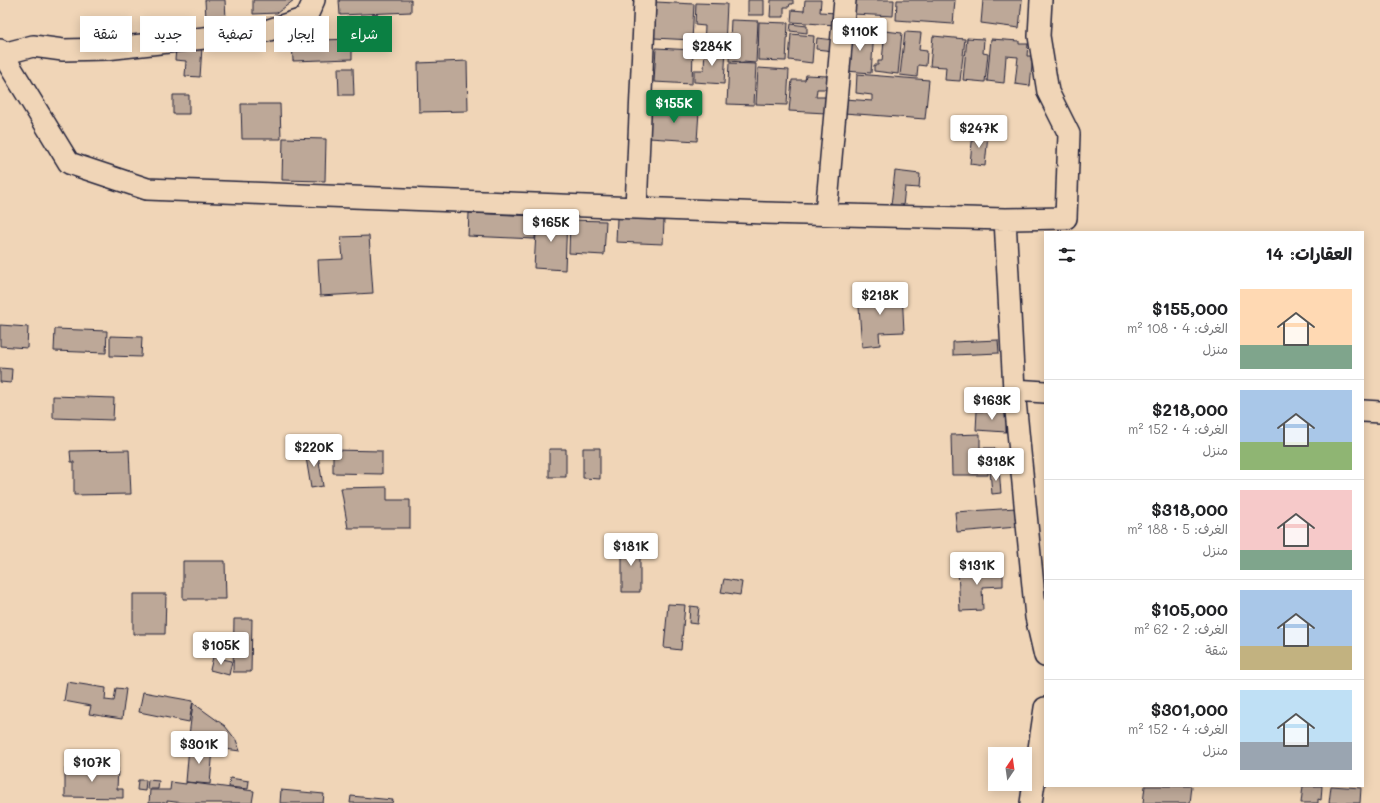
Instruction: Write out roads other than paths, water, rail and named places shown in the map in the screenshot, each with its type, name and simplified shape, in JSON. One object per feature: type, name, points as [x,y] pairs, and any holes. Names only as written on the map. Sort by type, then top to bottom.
[{"type":"street","points":[[314,0],[306,18],[266,31],[106,49],[63,50],[33,46],[1,52],[69,163],[147,189],[826,214],[1005,219],[1066,218],[1070,134],[1048,92],[1039,36],[1041,0]]},
{"type":"street","points":[[636,208],[645,0]]},
{"type":"street","points":[[826,214],[845,0]]},
{"type":"street","points":[[1005,219],[1014,390],[1036,618],[1044,652]]},
{"type":"street","points":[[1014,390],[1044,392]]},
{"type":"street","points":[[1364,411],[1380,412]]},
{"type":"street","points":[[1031,803],[1044,715]]}]
